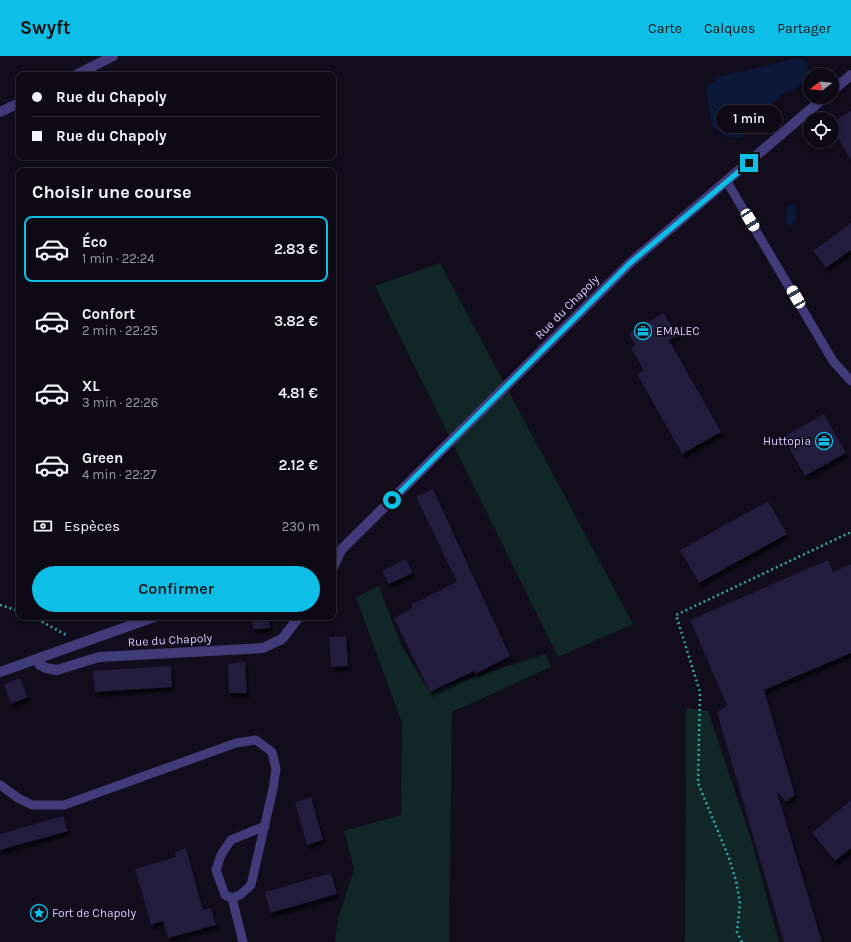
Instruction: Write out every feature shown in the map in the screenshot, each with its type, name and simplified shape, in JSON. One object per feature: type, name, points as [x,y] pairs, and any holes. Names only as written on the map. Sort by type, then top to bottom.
[{"type":"street","points":[[82,72],[113,56]]},
{"type":"street","points":[[839,85],[851,74]]},
{"type":"street","points":[[0,112],[16,104]]},
{"type":"street","name":"Rue du Chapoly","points":[[337,552],[630,263],[728,182],[817,104]]},
{"type":"street","name":"Rue du Chapoly","points":[[0,672],[145,620]]},
{"type":"street","name":"Rue du Chapoly","points":[[37,659],[40,665],[57,670],[99,657],[263,648],[282,639],[296,620]]},
{"type":"lane","points":[[728,182],[833,361],[851,381]]},
{"type":"lane","points":[[0,785],[18,798],[32,805],[64,805],[236,743],[256,740],[272,752],[276,769],[273,789],[265,826],[251,885],[240,895],[232,898],[225,895],[216,870],[221,855],[231,840],[265,826]]},
{"type":"lane","points":[[232,898],[243,942]]},
{"type":"path","points":[[742,942],[737,932],[740,903],[736,881],[698,783],[700,692],[676,615],[851,532]]},
{"type":"path","points":[[0,605],[16,610]]},
{"type":"path","points":[[38,620],[80,643]]},
{"type":"green space","points":[[440,263],[633,624],[558,657],[375,286]]},
{"type":"green space","points":[[379,586],[401,645],[430,692],[545,654],[551,667],[452,712],[449,942],[335,942],[338,919],[354,869],[344,831],[401,815],[402,723],[356,597]]},
{"type":"green space","points":[[686,708],[708,711],[751,839],[779,942],[685,942]]},
{"type":"water","points":[[798,58],[806,60],[808,68],[803,68],[803,82],[796,88],[781,95],[741,138],[726,137],[712,126],[706,89],[718,77]]},
{"type":"water","points":[[790,205],[795,207],[796,220],[790,226],[786,222],[787,208]]},
{"type":"building","points":[[851,111],[851,160],[839,140],[839,119]]},
{"type":"building","points":[[851,223],[851,250],[826,268],[813,251]]},
{"type":"building","points":[[664,313],[677,336],[669,340],[721,432],[682,454],[637,374],[644,371],[631,348],[635,346],[629,333]]},
{"type":"building","points":[[824,414],[846,453],[805,476],[783,437]]},
{"type":"building","points":[[433,489],[510,656],[475,674],[474,671],[430,692],[394,618],[413,608],[411,605],[457,582],[416,497]]},
{"type":"building","points":[[768,501],[787,534],[699,583],[680,550]]},
{"type":"building","points":[[406,559],[413,573],[389,584],[382,571]]},
{"type":"building","points":[[828,560],[833,572],[851,564],[851,653],[764,690],[795,795],[786,802],[777,792],[822,942],[784,942],[717,712],[727,706],[690,620]]},
{"type":"building","points":[[252,620],[269,620],[270,628],[253,629]]},
{"type":"building","points":[[346,636],[348,666],[331,667],[329,637]]},
{"type":"building","points":[[245,662],[247,693],[229,693],[228,664]]},
{"type":"building","points":[[171,666],[172,687],[95,692],[93,671]]},
{"type":"building","points":[[20,678],[28,697],[11,704],[4,684]]},
{"type":"building","points":[[311,797],[323,840],[307,845],[295,802]]},
{"type":"building","points":[[851,800],[851,848],[835,861],[812,833]]},
{"type":"building","points":[[63,816],[68,831],[0,850],[0,834]]},
{"type":"building","points":[[186,848],[203,910],[211,908],[216,925],[168,938],[163,921],[151,925],[135,869],[176,857],[175,852]]},
{"type":"building","points":[[331,873],[337,894],[270,913],[265,892]]},
{"type":"place","name":"EMALEC","points":[[643,331]]},
{"type":"place","name":"Huttopia","points":[[824,441]]},
{"type":"place","name":"Fort de Chapoly","points":[[39,913]]},
{"type":"route","points":[[392,500],[630,263],[749,163]]}]
